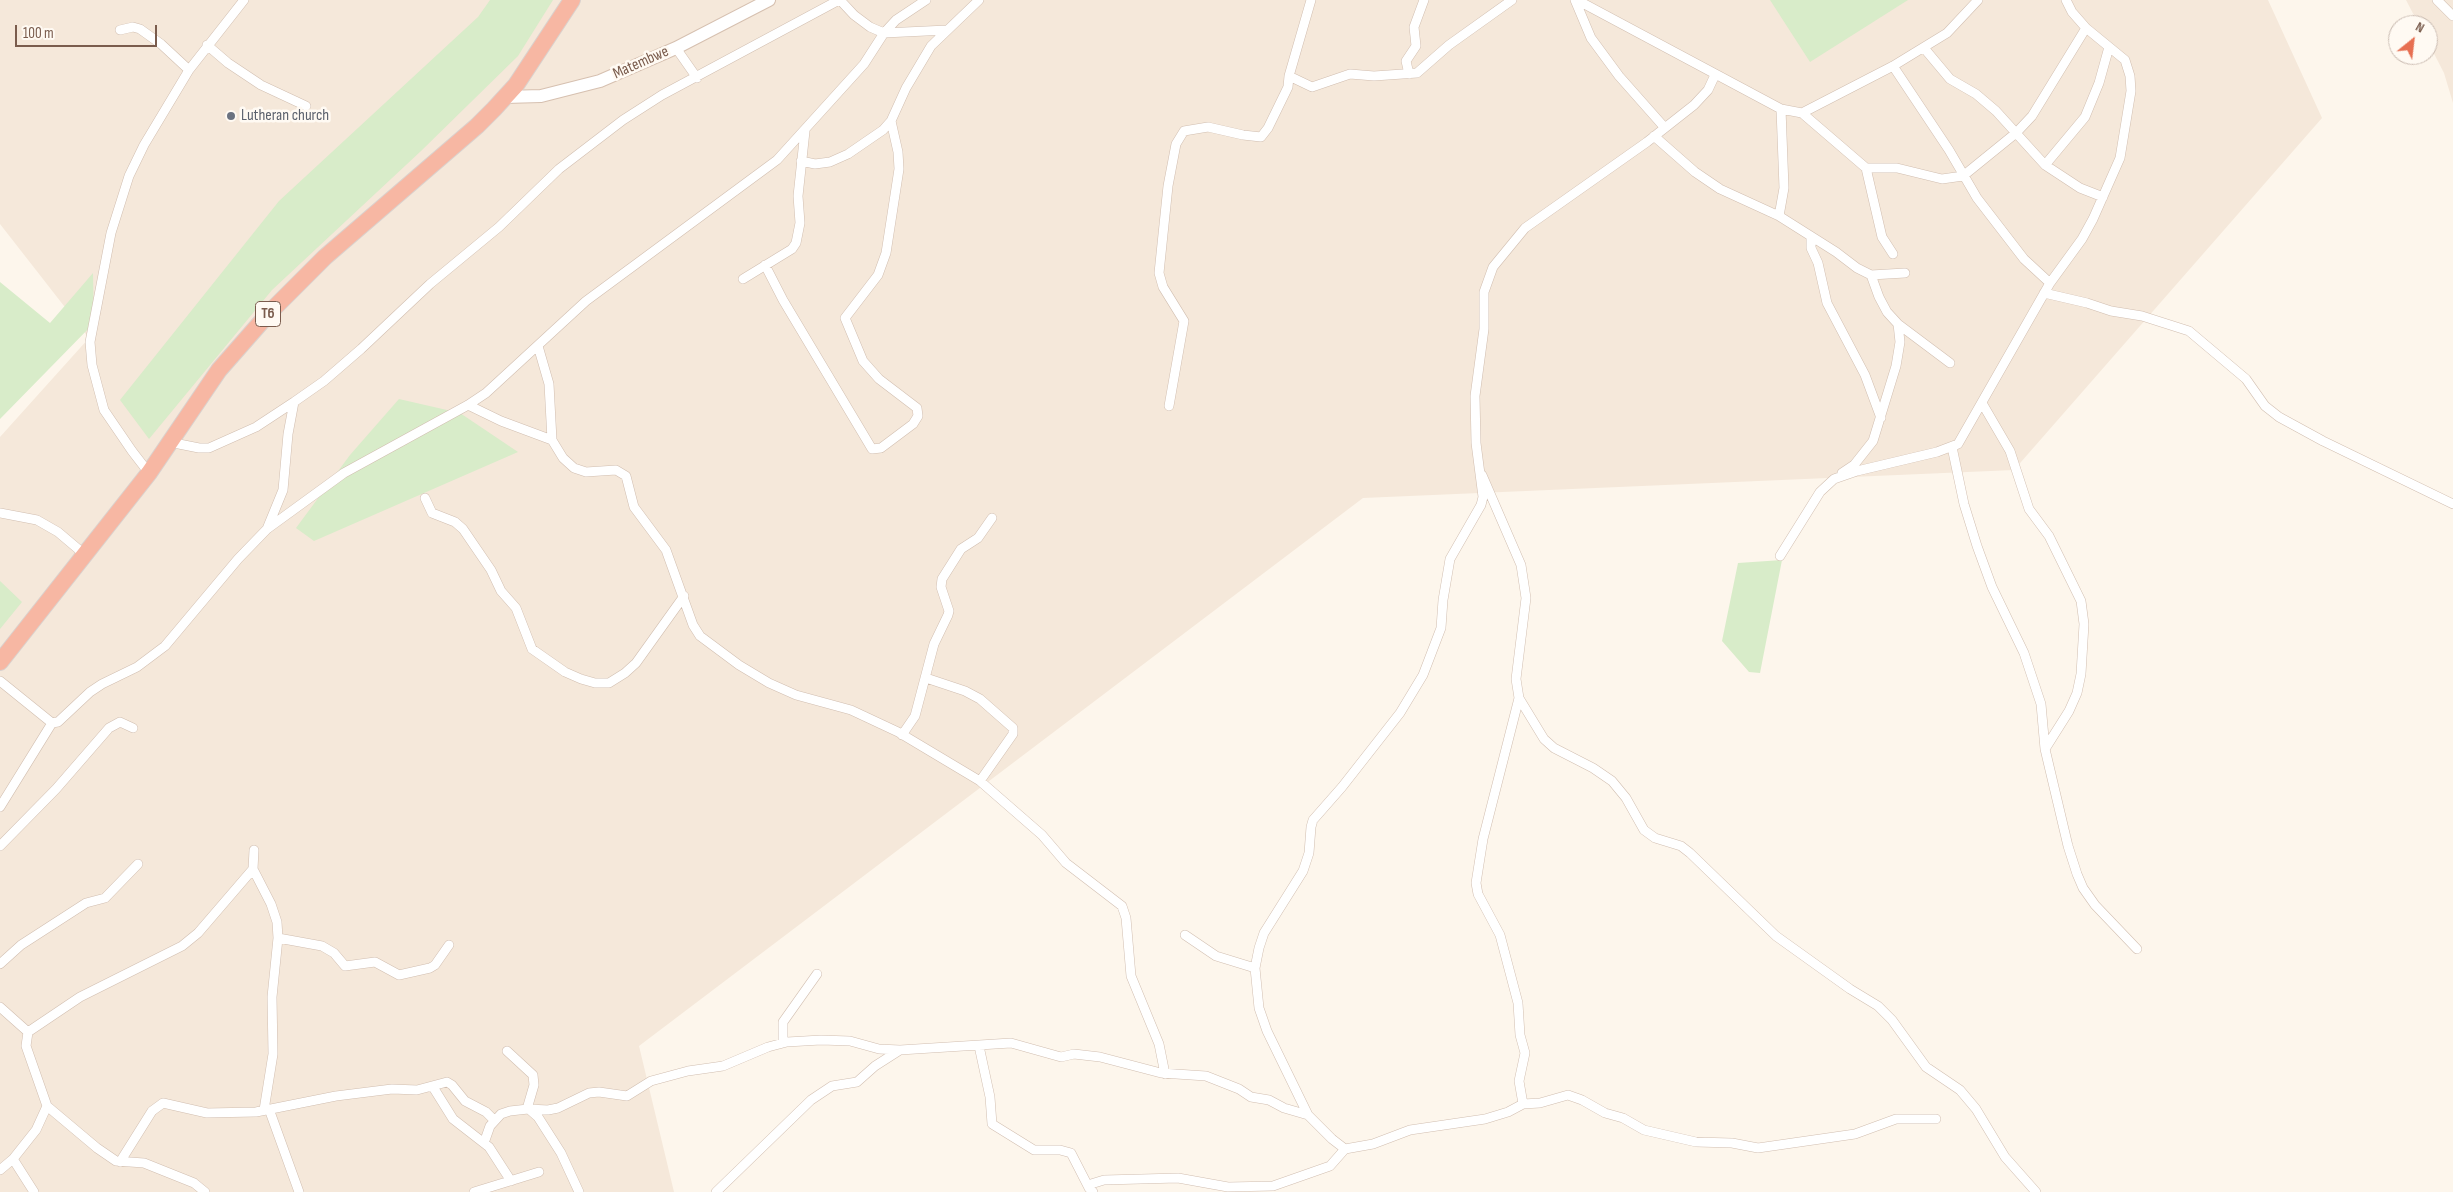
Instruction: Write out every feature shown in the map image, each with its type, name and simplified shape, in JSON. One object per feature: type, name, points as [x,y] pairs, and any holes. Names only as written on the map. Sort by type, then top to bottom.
[{"type":"highway","name":"T6","points":[[0,662],[150,473],[168,442],[219,370],[270,312],[325,257],[477,126],[505,97],[516,85],[572,0]]},
{"type":"main road","name":"Matembwe","points":[[505,97],[542,96],[579,88],[600,81],[676,48],[769,0]]},
{"type":"street","points":[[150,473],[132,451],[104,410],[92,365],[90,342],[111,234],[129,176],[144,146],[189,70],[244,0]]},
{"type":"street","points":[[168,442],[198,448],[209,448],[256,427],[294,402],[324,381],[346,362],[430,284],[499,227],[560,169],[623,120],[662,95],[697,78],[839,0],[854,15],[884,33],[947,30]]},
{"type":"street","points":[[0,681],[52,723],[58,722],[90,692],[137,667],[165,646],[266,529],[344,473],[468,405],[486,393],[586,300],[777,160],[864,64],[884,33],[896,20],[926,0]]},
{"type":"street","points":[[801,161],[815,164],[830,162],[871,140],[891,121],[918,67],[931,46],[979,0]]},
{"type":"street","points":[[1169,406],[1184,321],[1163,287],[1159,273],[1168,186],[1176,144],[1184,131],[1208,127],[1261,137],[1288,87],[1289,76],[1311,0]]},
{"type":"street","points":[[1409,74],[1406,61],[1416,46],[1414,27],[1424,0]]},
{"type":"street","points":[[1289,76],[1312,87],[1350,74],[1409,74],[1422,70],[1449,45],[1512,0]]},
{"type":"street","points":[[1576,0],[1781,109],[1802,113],[1866,168],[1882,237],[1894,254]]},
{"type":"street","points":[[1576,0],[1591,38],[1624,82],[1665,128]]},
{"type":"street","points":[[1802,113],[1924,48],[1947,33],[1978,0]]},
{"type":"street","points":[[1834,479],[1857,471],[1952,447],[1963,437],[2050,283],[2082,239],[2103,197],[2120,158],[2130,91],[2128,65],[2109,46],[2086,28],[2072,12],[2066,0]]},
{"type":"street","points":[[2438,0],[2453,16]]},
{"type":"street","points":[[120,30],[127,27],[140,29],[161,44],[189,70]]},
{"type":"street","points":[[1866,168],[1897,168],[1942,178],[1963,176],[2016,134],[2041,103],[2086,28]]},
{"type":"street","points":[[207,45],[228,63],[261,84],[306,106]]},
{"type":"street","points":[[2044,165],[2085,117],[2099,83],[2109,46]]},
{"type":"street","points":[[676,48],[697,78]]},
{"type":"street","points":[[1924,48],[1950,78],[1981,98],[2044,165],[2080,188],[2103,197]]},
{"type":"street","points":[[1893,66],[1949,150],[1963,176],[2024,258],[2050,283]]},
{"type":"street","points":[[1345,1149],[1308,1115],[1267,1031],[1259,1008],[1255,968],[1264,933],[1303,871],[1309,853],[1313,820],[1342,787],[1400,713],[1423,675],[1441,628],[1443,600],[1450,559],[1481,505],[1482,497],[1477,461],[1475,396],[1484,329],[1484,292],[1492,267],[1524,228],[1665,128],[1703,97],[1715,75]]},
{"type":"street","points":[[1779,216],[1784,188],[1781,109]]},
{"type":"street","points":[[765,265],[783,300],[872,449],[881,448],[913,424],[918,416],[916,408],[879,379],[864,361],[845,318],[878,275],[886,253],[899,169],[898,152],[891,121]]},
{"type":"street","points":[[743,279],[792,248],[799,235],[798,196],[805,131]]},
{"type":"street","points":[[1654,136],[1695,172],[1720,189],[1779,216],[1871,275],[1904,273]]},
{"type":"street","points":[[1811,237],[1811,248],[1818,262],[1828,303],[1865,375],[1881,418]]},
{"type":"street","points":[[1871,275],[1879,298],[1887,312],[1898,324],[1950,363]]},
{"type":"street","points":[[2044,293],[2112,311],[2142,316],[2189,331],[2246,379],[2265,406],[2279,417],[2309,435],[2453,504]]},
{"type":"street","points":[[1780,556],[1820,492],[1854,465],[1873,441],[1898,358],[1900,342],[1898,324]]},
{"type":"street","points":[[538,346],[549,384],[552,440],[563,458],[574,468],[586,472],[616,470],[626,476],[634,507],[666,550],[693,625],[700,636],[739,665],[796,695],[851,710],[902,735],[980,781],[1042,835],[1066,863],[1100,887],[1125,911],[1131,976],[1159,1044],[1165,1074]]},
{"type":"street","points":[[266,529],[283,490],[288,434],[294,402]]},
{"type":"street","points":[[1982,403],[2010,451],[2033,517],[2049,536],[2080,601],[2084,624],[2081,674],[2077,693],[2045,750]]},
{"type":"street","points":[[468,405],[501,421],[552,440]]},
{"type":"street","points":[[1952,447],[1964,504],[1977,546],[1992,587],[2024,653],[2041,704],[2045,750],[2068,846],[2083,888],[2095,904],[2137,949]]},
{"type":"street","points":[[1477,461],[1494,506],[1514,544],[1524,582],[1526,598],[1516,679],[1519,698],[1544,739],[1554,748],[1593,768],[1612,781],[1626,798],[1644,830],[1654,838],[1681,846],[1776,936],[1850,990],[1878,1006],[1892,1020],[1926,1068],[1960,1090],[1976,1109],[2005,1157],[2036,1192]]},
{"type":"street","points":[[425,498],[432,513],[455,522],[463,529],[491,570],[501,591],[516,608],[532,649],[565,672],[581,679],[595,683],[609,683],[625,673],[645,651],[684,596]]},
{"type":"street","points":[[0,513],[37,520],[58,532],[84,554]]},
{"type":"street","points":[[902,735],[915,716],[934,644],[949,611],[941,587],[942,579],[961,549],[978,538],[992,518]]},
{"type":"street","points":[[926,678],[965,690],[980,699],[1013,728],[1013,734],[980,781]]},
{"type":"street","points":[[1519,698],[1483,839],[1476,883],[1478,894],[1500,935],[1518,1003],[1520,1035],[1525,1052],[1519,1081],[1522,1104]]},
{"type":"street","points":[[0,846],[56,789],[109,728],[120,722],[133,728]]},
{"type":"street","points":[[0,807],[52,723]]},
{"type":"street","points":[[254,850],[253,869],[274,913],[278,938],[272,998],[273,1054],[267,1110],[299,1192]]},
{"type":"street","points":[[0,964],[21,945],[86,903],[105,898],[138,864]]},
{"type":"street","points":[[204,1192],[194,1183],[144,1163],[120,1162],[97,1148],[47,1106],[26,1046],[28,1032],[80,997],[182,946],[198,933],[253,869]]},
{"type":"street","points":[[1185,934],[1216,956],[1255,968]]},
{"type":"street","points":[[278,938],[322,946],[334,953],[345,966],[375,962],[399,976],[435,965],[449,945]]},
{"type":"street","points":[[783,1043],[783,1022],[817,974]]},
{"type":"street","points":[[0,1007],[28,1032]]},
{"type":"street","points":[[484,1142],[494,1120],[510,1111],[528,1109],[539,1111],[558,1108],[589,1093],[599,1092],[627,1096],[652,1081],[688,1071],[723,1066],[768,1047],[783,1043],[821,1040],[840,1041],[879,1049],[900,1050],[1010,1043],[1060,1057],[1074,1054],[1100,1057],[1165,1074],[1206,1076],[1239,1089],[1251,1097],[1268,1100],[1284,1108],[1308,1115]]},
{"type":"street","points":[[979,1046],[990,1097],[992,1124],[1034,1150],[1060,1150],[1071,1153],[1091,1190]]},
{"type":"street","points":[[716,1192],[811,1100],[832,1086],[857,1082],[875,1066],[900,1050]]},
{"type":"street","points":[[507,1052],[533,1075],[534,1085],[528,1109]]},
{"type":"street","points":[[120,1162],[152,1111],[160,1104],[207,1113],[267,1110],[336,1096],[433,1087],[447,1082],[452,1084],[465,1101],[486,1112],[494,1120]]},
{"type":"street","points":[[433,1087],[453,1119],[484,1142],[511,1181]]},
{"type":"street","points":[[1091,1190],[1093,1182],[1104,1180],[1168,1178],[1228,1187],[1272,1186],[1330,1166],[1345,1149],[1373,1144],[1410,1130],[1485,1119],[1508,1112],[1522,1104],[1540,1103],[1568,1095],[1605,1113],[1622,1118],[1644,1130],[1696,1142],[1732,1143],[1758,1148],[1855,1134],[1896,1119],[1936,1119]]},
{"type":"street","points":[[0,1170],[13,1159],[36,1130],[47,1106]]},
{"type":"street","points":[[528,1109],[538,1117],[561,1153],[579,1192]]},
{"type":"street","points":[[13,1159],[34,1192]]},
{"type":"street","points":[[474,1192],[539,1172]]},
{"type":"shaded area","points":[[0,0],[2268,0],[2322,118],[2014,470],[1363,498],[639,1046],[674,1192],[0,1192],[0,437],[89,338],[0,224]]},
{"type":"shaded area","points":[[2406,0],[2453,0],[2453,103],[2444,73],[2438,61],[2438,15],[2414,15]]},
{"type":"green space","points":[[490,0],[553,0],[518,56],[421,151],[272,290],[149,439],[120,400],[279,201],[478,17]]},
{"type":"green space","points":[[1770,0],[1908,0],[1810,62]]},
{"type":"green space","points":[[93,273],[94,323],[0,419],[0,282],[50,323]]},
{"type":"green space","points":[[399,399],[460,413],[518,452],[314,541],[296,528],[350,455]]},
{"type":"green space","points":[[1782,560],[1760,673],[1749,672],[1722,641],[1738,563]]},
{"type":"green space","points":[[0,581],[22,602],[0,629]]},
{"type":"place","name":"Lutheran church","points":[[231,116]]}]
